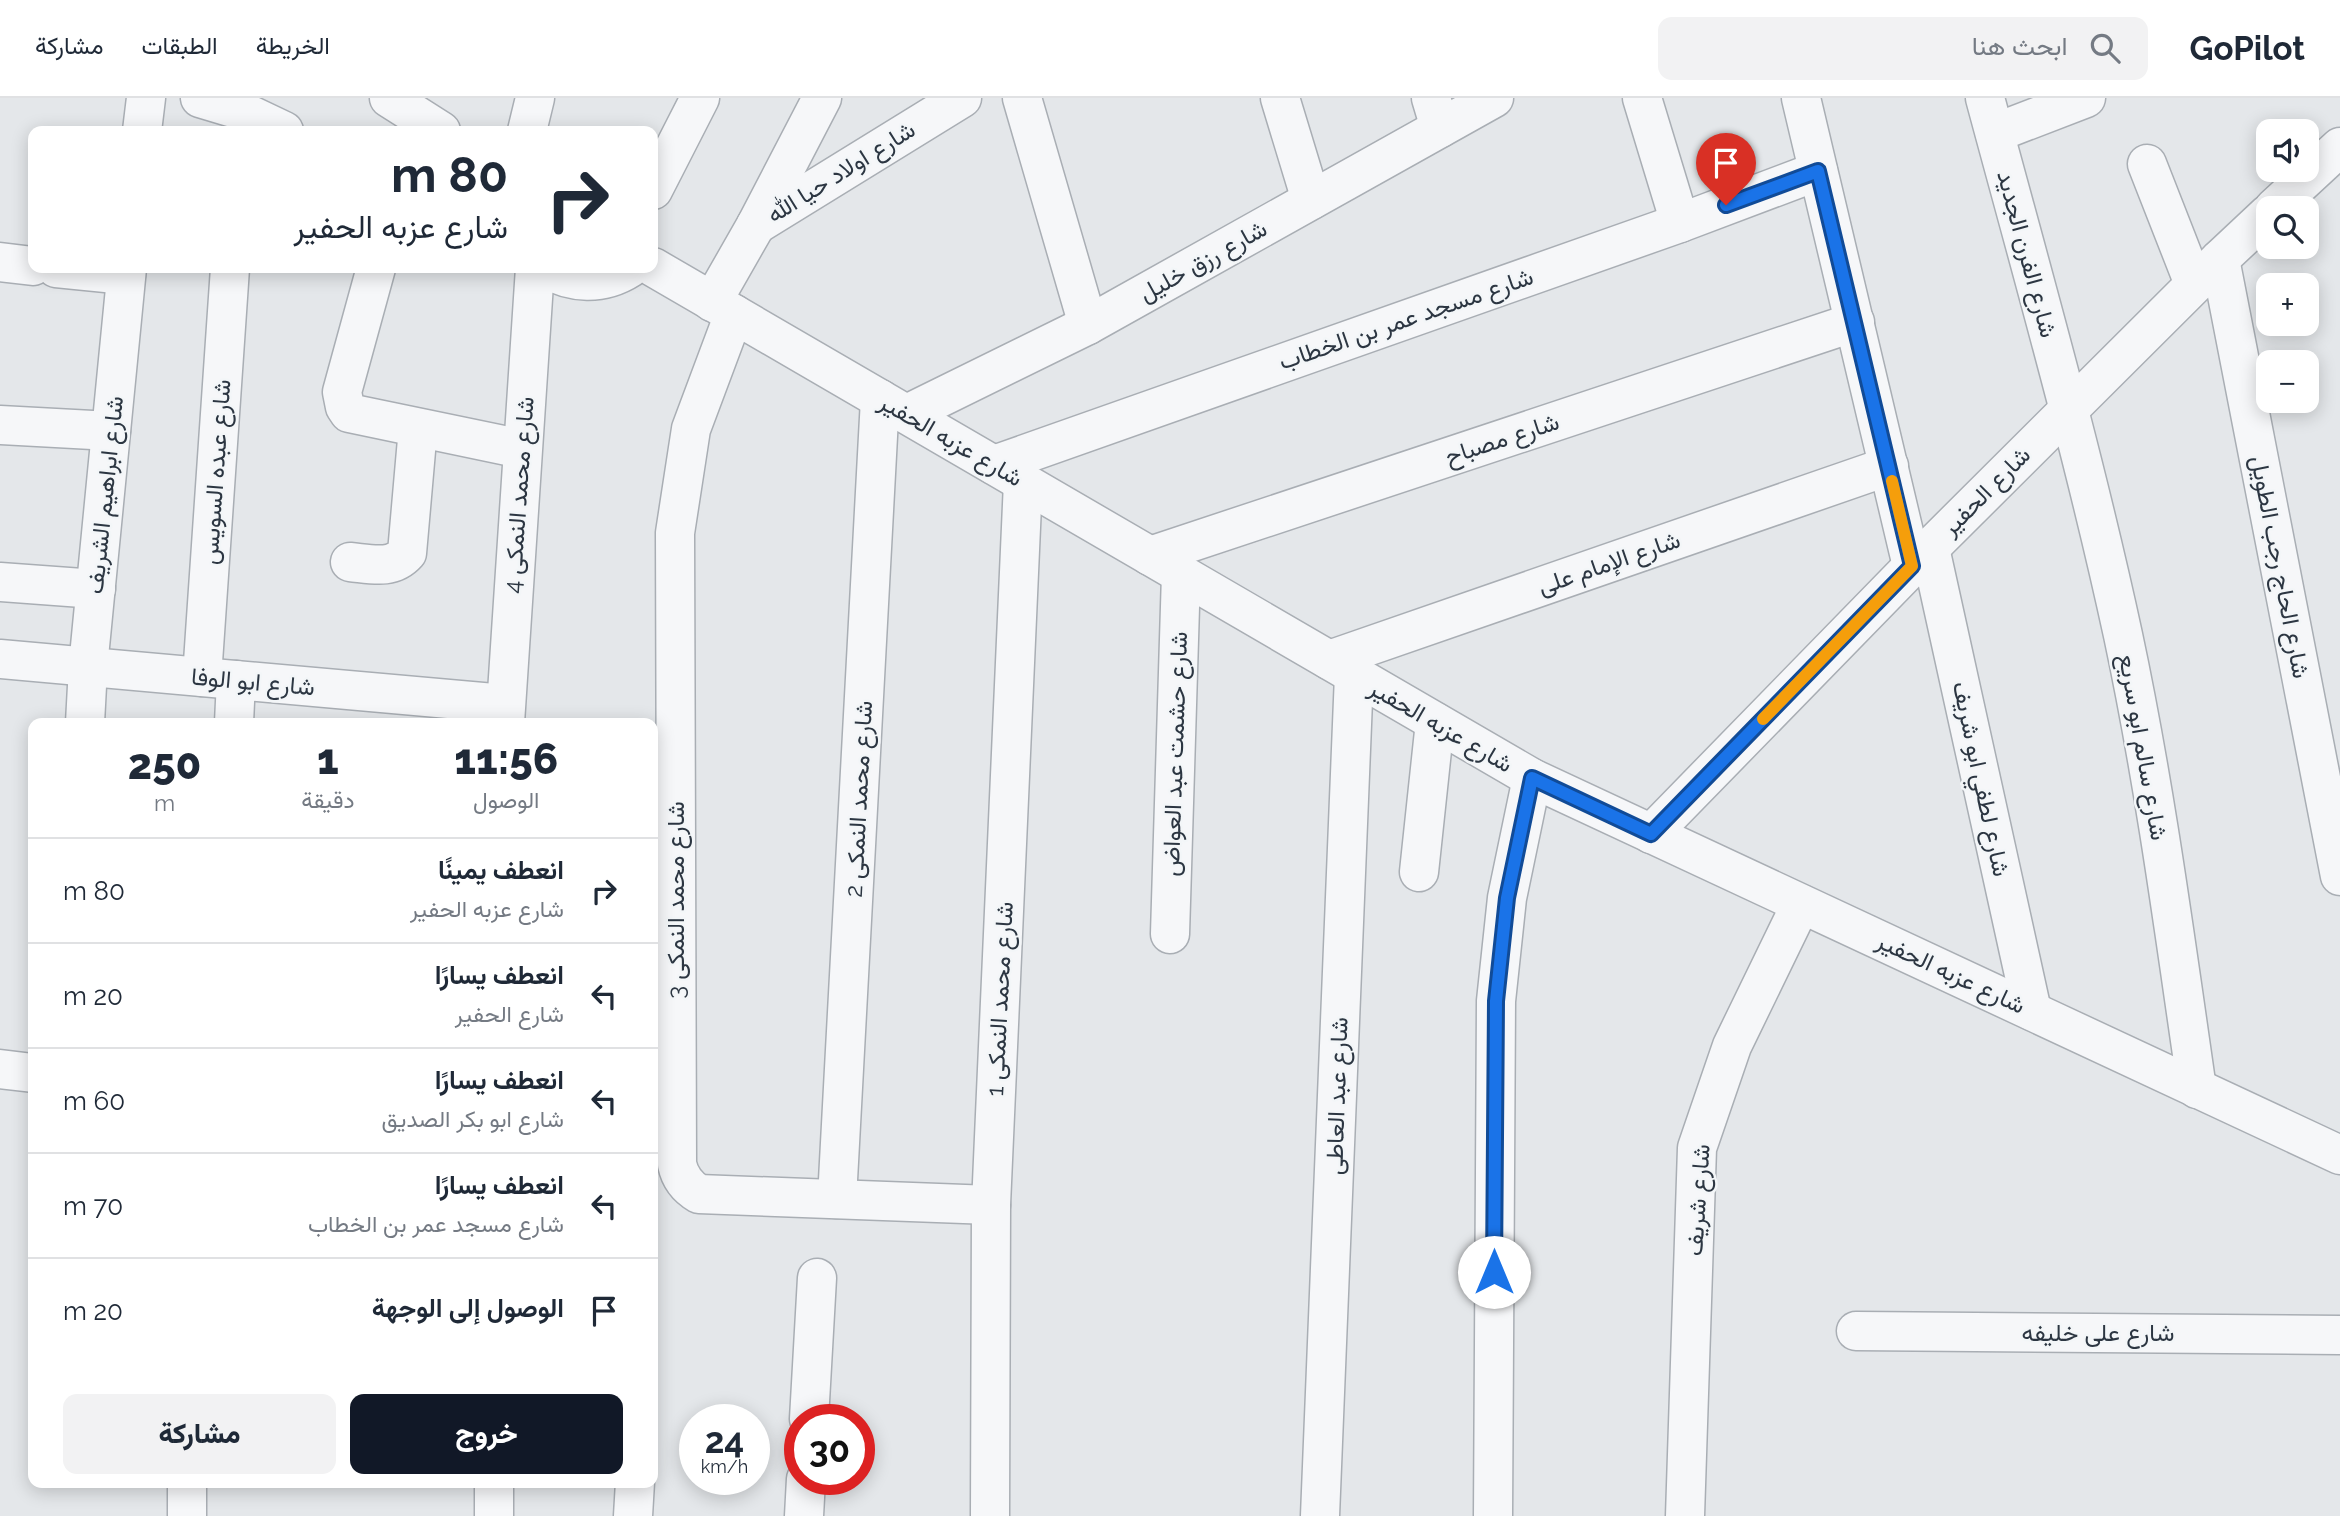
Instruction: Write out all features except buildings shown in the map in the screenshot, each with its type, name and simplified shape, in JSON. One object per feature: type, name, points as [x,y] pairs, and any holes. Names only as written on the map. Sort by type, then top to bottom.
[{"type":"street","points":[[143,126],[146,98]]},
{"type":"street","points":[[200,98],[239,121],[262,126]]},
{"type":"street","points":[[390,98],[433,126]]},
{"type":"street","points":[[528,126],[535,98]]},
{"type":"street","points":[[658,180],[700,98]]},
{"type":"street","points":[[723,308],[756,225],[822,98]]},
{"type":"street","name":"شارع اولاد حيا الله","points":[[756,225],[961,98]]},
{"type":"street","points":[[1022,98],[1088,325]]},
{"type":"street","points":[[1280,98],[1311,200]]},
{"type":"street","name":"شارع رزق خليل","points":[[893,407],[1088,325],[1311,200],[1435,113],[1494,98]]},
{"type":"street","points":[[1642,98],[1680,223]]},
{"type":"street","name":"شارع لطفي ابو شريف","points":[[1801,98],[1889,466],[1921,557],[2032,1011]]},
{"type":"street","points":[[1990,116],[2085,98]]},
{"type":"street","name":"شارع الفرن الجديد","points":[[1990,116],[2068,409]]},
{"type":"street","points":[[2287,196],[2340,147]]},
{"type":"street","name":"شارع الحاج رجب الطويل","points":[[2147,164],[2207,272],[2340,876]]},
{"type":"street","name":"شارع مسجد عمر بن الخطاب","points":[[1008,473],[1818,171]]},
{"type":"street","name":"شارع الحفير","points":[[1651,834],[2068,409],[2256,225]]},
{"type":"street","points":[[0,262],[28,265]]},
{"type":"street","name":"شارع عزبه الحفير","points":[[658,270],[1532,778],[2340,1155]]},
{"type":"street","name":"شارع ابراهيم الشريف","points":[[85,718],[126,273]]},
{"type":"street","name":"شارع عبده السويس","points":[[230,273],[219,679],[232,718]]},
{"type":"street","points":[[375,273],[342,392],[342,400],[349,413],[523,449]]},
{"type":"street","name":"شارع محمد النمكى 4","points":[[505,714],[535,273]]},
{"type":"street","points":[[553,273],[560,277],[589,282],[622,273]]},
{"type":"street","name":"شارع محمد النمكى 3","points":[[723,308],[691,429],[675,533],[677,1164],[684,1182],[699,1194],[990,1205]]},
{"type":"street","name":"شارع مصباح","points":[[1166,565],[1855,323]]},
{"type":"street","name":"شارع محمد النمكى 2","points":[[837,1199],[893,407]]},
{"type":"street","name":"شارع سالم ابو سريع","points":[[2068,409],[2123,635],[2165,864],[2197,1088]]},
{"type":"street","points":[[0,425],[111,431]]},
{"type":"street","points":[[350,562],[394,564],[407,553],[418,428]]},
{"type":"street","name":"شارع الإمام على","points":[[1342,668],[1889,466]]},
{"type":"street","name":"شارع محمد النمكى 1","points":[[990,1516],[990,1205],[1008,473]]},
{"type":"street","name":"شارع حشمت عبد العواض","points":[[1166,565],[1170,934]]},
{"type":"street","points":[[0,582],[96,589]]},
{"type":"street","name":"شارع ابو الوفا","points":[[0,659],[219,679],[505,714]]},
{"type":"street","name":"شارع عبد العاطى","points":[[1321,1516],[1342,668]]},
{"type":"street","points":[[1419,872],[1435,722]]},
{"type":"street","points":[[1493,1516],[1496,1001],[1507,898],[1532,778]]},
{"type":"street","name":"شارع شريف","points":[[1685,1516],[1697,1148],[1732,1046],[1801,904]]},
{"type":"street","points":[[0,1069],[28,1072]]},
{"type":"street","points":[[810,1404],[817,1278]]},
{"type":"street","name":"شارع على خليفه","points":[[1856,1331],[2340,1335]]},
{"type":"street","points":[[187,1488],[187,1516]]},
{"type":"street","points":[[494,1488],[494,1516]]},
{"type":"street","points":[[633,1516],[635,1488]]},
{"type":"street","points":[[804,1516],[805,1495]]},
{"type":"slow traffic","points":[[1763,719],[1912,566],[1892,481]]},
{"type":"route","points":[[1494,1272],[1496,1001],[1507,898],[1532,778],[1651,834],[1912,566],[1818,171],[1726,205]]}]
